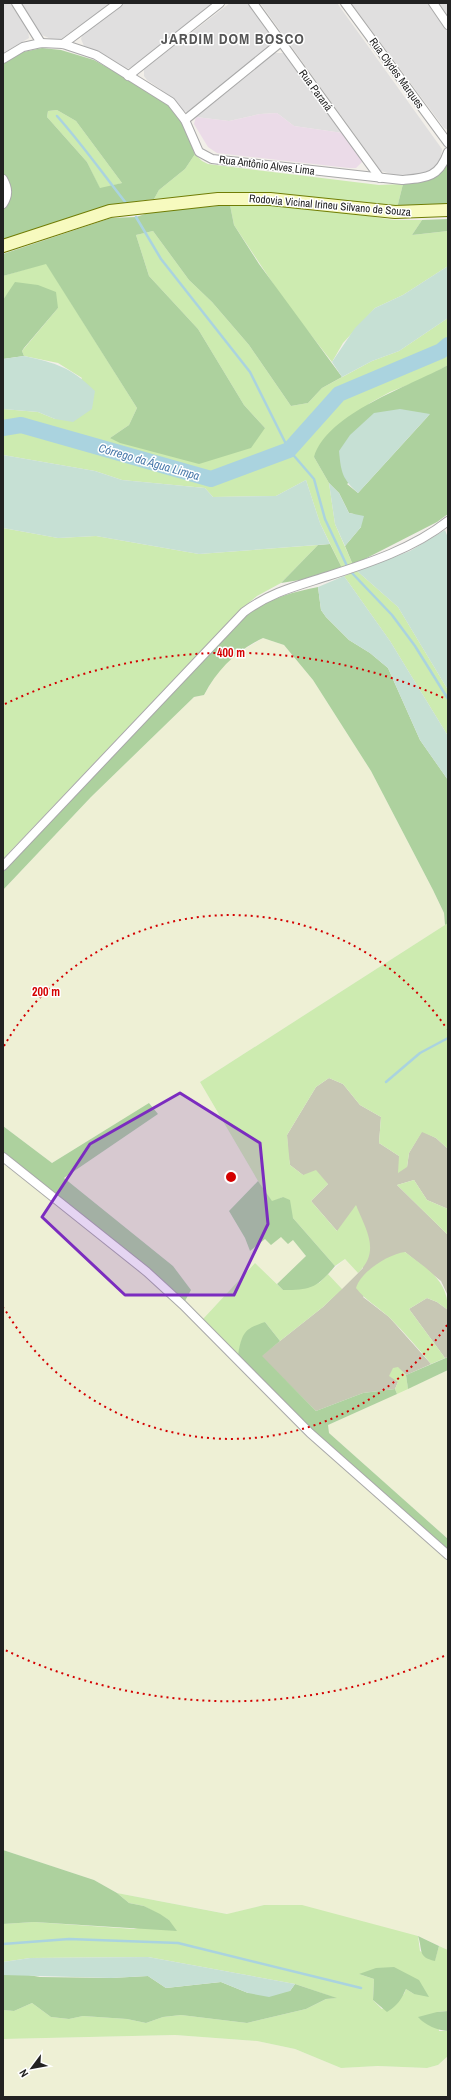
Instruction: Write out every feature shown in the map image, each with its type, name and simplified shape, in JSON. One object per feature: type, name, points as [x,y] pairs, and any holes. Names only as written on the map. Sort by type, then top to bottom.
[{"type":"main road","name":"Rodovia Vicinal Irineu Silvano de Souza","points":[[3,246],[110,211],[218,200],[270,199],[395,212],[448,210]]},
{"type":"street","points":[[16,3],[42,43]]},
{"type":"street","points":[[63,44],[118,3]]},
{"type":"street","points":[[128,76],[220,3]]},
{"type":"street","name":"Rua Paraná","points":[[253,3],[380,178]]},
{"type":"street","name":"Rua Clydes Marques","points":[[345,3],[448,143]]},
{"type":"street","points":[[432,3],[448,25]]},
{"type":"street","points":[[185,120],[282,42]]},
{"type":"street","name":"Rua Antônio Alves Lima","points":[[3,59],[22,47],[42,43],[63,44],[96,55],[128,76],[156,91],[171,102],[185,120],[198,152],[212,159],[380,178],[422,178],[435,174],[444,164],[448,152]]},
{"type":"street","points":[[3,179],[8,187],[7,196],[3,204]]},
{"type":"street","points":[[3,866],[244,612],[276,592],[349,569],[407,546],[448,521]]},
{"type":"street","points":[[3,1157],[152,1277],[183,1305],[310,1432],[448,1555]]},
{"type":"highlighted area","points":[[180,1093],[260,1143],[268,1224],[234,1295],[125,1295],[42,1217],[90,1144]]},
{"type":"shaded area","points":[[3,3],[10,3],[28,30],[29,38],[3,53]]},
{"type":"shaded area","points":[[20,3],[111,3],[61,39],[51,39],[42,35]]},
{"type":"shaded area","points":[[124,3],[215,3],[134,66],[127,69],[84,46],[81,39],[83,33]]},
{"type":"shaded area","points":[[230,3],[249,3],[275,38],[274,46],[189,113],[182,110],[173,98],[147,80],[144,76],[144,69]]},
{"type":"shaded area","points":[[260,3],[337,3],[442,149],[440,162],[431,172],[401,177],[381,171]]},
{"type":"shaded area","points":[[351,3],[427,3],[448,32],[448,130],[444,128]]},
{"type":"shaded area","points":[[436,3],[448,3],[448,20]]},
{"type":"shaded area","points":[[275,53],[285,53],[343,133],[294,126],[277,113],[260,114],[229,121],[196,117]]},
{"type":"shaded area","points":[[277,113],[294,126],[343,133],[361,157],[362,162],[356,168],[349,168],[217,153],[208,147],[194,124],[196,117],[229,121],[260,114]]},
{"type":"shaded area","points":[[448,266],[448,318],[399,351],[372,361],[342,377],[332,362],[355,328],[375,308],[403,295]]},
{"type":"shaded area","points":[[24,356],[54,364],[78,376],[95,391],[92,409],[73,422],[55,419],[38,412],[3,409],[3,359]]},
{"type":"shaded area","points":[[400,409],[430,414],[358,493],[343,475],[339,451],[350,435],[374,413]]},
{"type":"shaded area","points":[[3,455],[95,471],[122,480],[205,488],[213,497],[276,496],[306,480],[320,523],[330,544],[199,554],[96,536],[58,538],[3,528]]},
{"type":"shaded area","points":[[329,483],[339,493],[349,513],[364,516],[361,527],[345,546],[335,524]]},
{"type":"shaded area","points":[[445,530],[448,538],[448,690],[398,607],[357,571],[410,551]]},
{"type":"shaded area","points":[[344,576],[390,641],[448,736],[448,780],[420,740],[388,668],[370,653],[349,640],[321,610],[318,587]]},
{"type":"shaded area","points":[[263,638],[284,645],[313,680],[371,771],[433,890],[444,913],[445,925],[200,1082],[258,1181],[229,1211],[245,1238],[250,1251],[265,1239],[281,1237],[293,1240],[306,1256],[277,1284],[255,1263],[203,1319],[185,1301],[191,1290],[173,1266],[64,1178],[158,1114],[150,1103],[52,1163],[3,1126],[3,890],[91,797],[194,697],[204,695],[216,675],[230,658]]},
{"type":"shaded area","points":[[329,1078],[343,1084],[360,1105],[381,1117],[379,1143],[399,1156],[407,1167],[409,1153],[422,1131],[436,1138],[448,1149],[448,1209],[427,1200],[414,1180],[397,1185],[448,1235],[448,1296],[441,1281],[405,1252],[363,1297],[389,1317],[431,1364],[406,1375],[398,1368],[398,1382],[395,1389],[363,1393],[316,1411],[261,1356],[323,1307],[363,1268],[356,1206],[338,1232],[311,1201],[328,1184],[303,1175],[290,1165],[287,1135],[316,1087]]},
{"type":"shaded area","points":[[3,1161],[144,1274],[448,1559],[448,1950],[418,1936],[264,1905],[228,1914],[117,1893],[94,1880],[3,1850]]},
{"type":"shaded area","points":[[345,1259],[358,1273],[342,1289],[328,1274]]},
{"type":"shaded area","points":[[427,1298],[437,1302],[448,1310],[448,1357],[445,1358],[409,1309]]},
{"type":"shaded area","points":[[448,1370],[448,1539],[329,1433],[328,1425]]},
{"type":"shaded area","points":[[148,1957],[295,1984],[290,1991],[269,1997],[248,1993],[221,1982],[166,1988],[148,1976],[111,1978],[3,1975],[3,1962],[30,1958]]},
{"type":"shaded area","points":[[175,2035],[257,2041],[295,2049],[341,2068],[378,2066],[427,2068],[438,2065],[448,2056],[448,2097],[3,2097],[3,2039]]},
{"type":"green space","points":[[42,48],[61,50],[94,60],[154,94],[167,104],[182,123],[195,154],[185,169],[159,190],[154,199],[126,203],[3,241],[3,209],[11,195],[11,186],[3,173],[3,64],[23,52]],"holes":[[[57,110],[76,121],[122,183],[100,188],[87,162],[47,117],[48,111]]]},
{"type":"green space","points":[[57,110],[76,121],[122,183],[100,189],[87,162],[47,117],[48,111]]},
{"type":"green space","points":[[195,154],[202,161],[208,164],[379,185],[403,184],[397,208],[241,192],[154,199],[159,190],[185,169]]},
{"type":"green space","points":[[448,162],[448,206],[397,208],[403,184],[423,181],[435,177],[445,168]]},
{"type":"green space","points":[[243,203],[298,205],[394,220],[422,220],[412,235],[448,231],[448,266],[403,295],[375,308],[343,343],[332,362],[286,303],[234,225],[230,205]]},
{"type":"green space","points":[[230,205],[234,225],[259,264],[342,377],[322,388],[308,403],[291,406],[249,345],[212,302],[189,280],[153,231],[136,235],[149,276],[198,329],[244,405],[265,428],[251,448],[199,464],[120,443],[110,438],[129,425],[137,408],[46,264],[3,276],[3,254],[111,218],[136,217],[154,211]]},
{"type":"green space","points":[[448,219],[448,231],[412,235],[422,220]]},
{"type":"green space","points":[[153,231],[189,280],[212,302],[249,345],[291,406],[308,403],[322,388],[372,361],[399,351],[448,318],[448,365],[423,379],[390,392],[370,403],[314,457],[329,483],[335,524],[353,565],[342,568],[320,523],[306,480],[276,496],[213,497],[205,488],[122,480],[95,471],[3,455],[3,409],[38,412],[55,419],[82,378],[58,363],[24,356],[22,351],[58,308],[7,295],[3,300],[3,276],[46,263],[137,408],[129,425],[110,438],[265,428],[244,405],[198,329],[149,276],[136,235]]},
{"type":"green space","points":[[15,282],[38,285],[56,292],[58,308],[24,348],[22,351],[24,356],[3,359],[3,300]]},
{"type":"green space","points":[[448,365],[448,514],[437,522],[353,565],[345,546],[361,527],[354,514],[349,513],[339,493],[329,483],[314,457],[322,441],[335,427],[352,414],[372,402]],"holes":[[[430,414],[358,493],[347,484]]]},
{"type":"green space","points":[[3,528],[58,538],[96,536],[199,554],[318,545],[281,583],[257,596],[238,612],[3,859]]},
{"type":"green space","points":[[330,544],[342,568],[300,580],[281,583],[318,545]]},
{"type":"green space","points":[[357,571],[398,607],[448,690],[448,736],[390,641],[344,576]]},
{"type":"green space","points":[[318,587],[321,610],[326,617],[349,640],[370,653],[388,668],[420,740],[448,780],[448,923],[445,925],[444,913],[433,890],[371,771],[313,680],[284,645],[263,638],[236,655],[215,677],[204,695],[194,697],[91,797],[3,890],[3,872],[246,614],[263,604],[281,597]]},
{"type":"green space","points":[[448,923],[448,1149],[436,1138],[422,1132],[409,1153],[407,1167],[398,1173],[399,1156],[379,1143],[381,1117],[360,1105],[343,1084],[329,1078],[316,1087],[287,1135],[290,1165],[303,1175],[316,1170],[328,1184],[311,1201],[337,1231],[356,1205],[367,1232],[370,1248],[369,1257],[365,1265],[358,1273],[345,1259],[335,1266],[293,1218],[283,1197],[272,1202],[258,1181],[200,1082]]},
{"type":"green space","points":[[149,1103],[158,1114],[64,1178],[173,1266],[191,1290],[185,1301],[151,1270],[3,1152],[3,1126],[52,1163]]},
{"type":"green space","points":[[414,1180],[427,1200],[448,1209],[448,1235],[397,1185]]},
{"type":"green space","points":[[258,1181],[272,1201],[283,1197],[290,1200],[293,1218],[335,1266],[323,1279],[313,1286],[300,1289],[283,1290],[277,1284],[306,1256],[293,1240],[288,1244],[281,1237],[271,1245],[265,1239],[250,1251],[245,1238],[229,1211]]},
{"type":"green space","points":[[405,1252],[429,1270],[445,1291],[448,1310],[437,1302],[427,1298],[409,1309],[445,1358],[431,1364],[389,1317],[367,1300],[356,1288],[364,1275],[376,1264],[391,1256]]},
{"type":"green space","points":[[255,1263],[283,1290],[319,1283],[328,1274],[342,1289],[323,1307],[280,1341],[265,1322],[242,1339],[238,1355],[203,1319]]},
{"type":"green space","points":[[265,1322],[280,1341],[262,1356],[316,1411],[363,1393],[395,1389],[397,1394],[328,1425],[329,1433],[448,1539],[448,1550],[312,1430],[238,1355],[245,1333],[252,1327]]},
{"type":"green space","points":[[448,1357],[448,1370],[408,1389],[406,1375]]},
{"type":"green space","points":[[398,1367],[406,1375],[408,1389],[397,1394],[395,1389],[398,1382],[389,1376],[393,1368]]},
{"type":"green space","points":[[3,1850],[94,1880],[117,1893],[129,1903],[144,1906],[160,1914],[169,1920],[177,1931],[34,1922],[3,1924]]},
{"type":"green space","points":[[117,1893],[227,1914],[264,1905],[302,1905],[418,1936],[420,1951],[435,1960],[439,1946],[448,1950],[448,2011],[437,2012],[439,2031],[448,2031],[448,2056],[438,2065],[427,2068],[378,2066],[341,2068],[295,2049],[257,2041],[175,2035],[3,2039],[3,2010],[14,2011],[32,2003],[51,2017],[69,2019],[83,2016],[127,2019],[146,2023],[163,2017],[181,2015],[247,2023],[306,2009],[326,1999],[336,1998],[295,1984],[148,1957],[30,1958],[3,1962],[3,1924],[34,1922],[134,1929],[169,1920],[144,1906],[129,1903]],"holes":[[[359,1974],[419,1980],[414,1994],[406,1989],[404,1994],[382,2009],[373,2000],[374,1979]]]},
{"type":"green space","points":[[418,1936],[439,1946],[435,1961],[423,1955]]},
{"type":"green space","points":[[394,1967],[419,1980],[429,1997],[414,1994],[406,1989],[399,2002],[387,2012],[373,2000],[374,1979],[359,1974],[376,1968]]},
{"type":"green space","points":[[23,1974],[40,1977],[111,1978],[148,1976],[166,1988],[221,1982],[248,1993],[290,1991],[295,1984],[337,1998],[326,1999],[306,2009],[247,2023],[181,2015],[163,2017],[146,2023],[127,2019],[83,2016],[69,2019],[51,2017],[32,2003],[14,2011],[3,2010],[3,1975]]},
{"type":"green space","points":[[448,2011],[448,2031],[432,2027],[418,2017],[437,2012]]},
{"type":"waterway","points":[[57,116],[84,148],[126,203]]},
{"type":"waterway","points":[[136,217],[161,259],[250,372],[289,450],[314,479],[325,519],[347,566]]},
{"type":"waterway","name":"Córrego da Água Limpa","points":[[3,428],[21,425],[211,479],[289,450],[339,394],[441,351],[448,345]]},
{"type":"waterway","points":[[352,573],[392,615],[415,646],[448,699]]},
{"type":"waterway","points":[[386,1082],[420,1053],[448,1038]]},
{"type":"waterway","points":[[3,1944],[69,1939],[178,1943],[361,1988]]},
{"type":"district","name":"JARDIM DOM BOSCO","points":[[233,39]]}]
